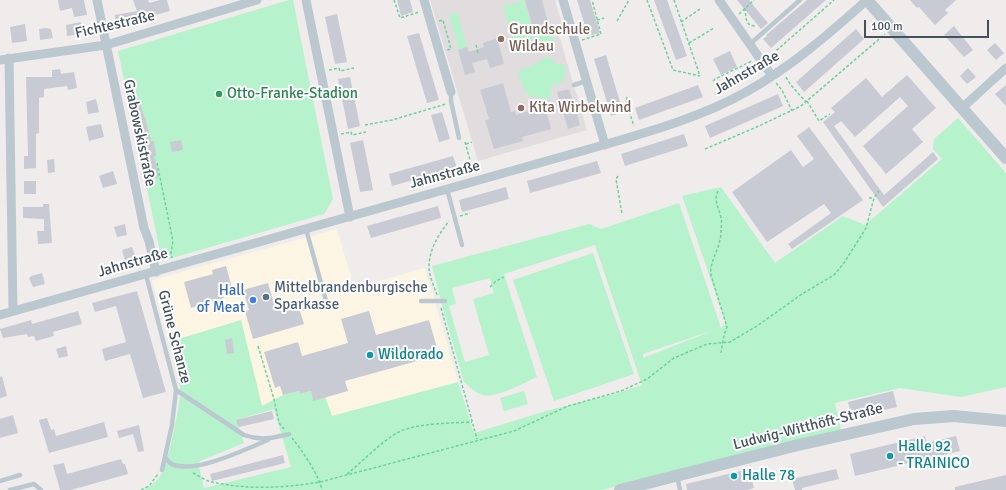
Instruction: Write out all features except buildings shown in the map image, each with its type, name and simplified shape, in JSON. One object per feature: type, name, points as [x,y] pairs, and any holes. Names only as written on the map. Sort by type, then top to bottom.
[{"type":"street","name":"Grabowskistraße","points":[[97,0],[143,221],[156,272]]},
{"type":"street","name":"Fichtestraße","points":[[5,59],[106,45],[257,0]]},
{"type":"street","points":[[306,0],[350,217]]},
{"type":"street","points":[[424,0],[451,92]]},
{"type":"street","points":[[563,0],[605,145]]},
{"type":"street","points":[[720,0],[772,76]]},
{"type":"street","points":[[867,0],[1006,158]]},
{"type":"street","name":"Jahnstraße","points":[[0,315],[637,136],[692,117],[746,92],[772,76],[816,45],[867,0]]},
{"type":"street","points":[[5,59],[13,311]]},
{"type":"street","points":[[962,108],[1006,68]]},
{"type":"street","name":"Ludwig-Witthöft-Straße","points":[[624,489],[802,444],[914,418],[954,416],[1006,421]]},
{"type":"lane","points":[[750,44],[800,0]]},
{"type":"lane","points":[[574,85],[586,81]]},
{"type":"lane","points":[[451,92],[451,101],[459,138]]},
{"type":"lane","points":[[447,189],[462,245]]},
{"type":"lane","points":[[306,229],[328,308]]},
{"type":"lane","name":"Grüne Schanze","points":[[146,275],[176,390],[172,425],[162,470]]},
{"type":"lane","points":[[421,302],[445,301]]},
{"type":"lane","points":[[176,390],[244,435],[255,438],[269,439]]},
{"type":"lane","points":[[165,457],[168,461],[175,465],[199,465],[231,456],[269,439],[289,434]]},
{"type":"lane","points":[[0,481],[20,475]]},
{"type":"lane","points":[[676,476],[680,490]]},
{"type":"lane","points":[[10,490],[34,484],[41,490]]},
{"type":"path","points":[[394,0],[400,18],[421,11]]},
{"type":"path","points":[[575,42],[601,34],[592,0]]},
{"type":"path","points":[[617,21],[629,0]]},
{"type":"path","points":[[647,0],[673,70],[700,76],[674,0]]},
{"type":"path","points":[[733,19],[754,0]]},
{"type":"path","points":[[713,81],[761,60],[834,0]]},
{"type":"path","points":[[745,8],[748,25],[755,26]]},
{"type":"path","points":[[681,22],[700,9]]},
{"type":"path","points":[[597,20],[604,18]]},
{"type":"path","points":[[431,23],[443,20],[451,49],[439,52]]},
{"type":"path","points":[[689,43],[714,28]]},
{"type":"path","points":[[705,149],[792,111],[807,102],[883,36]]},
{"type":"path","points":[[476,45],[478,53]]},
{"type":"path","points":[[327,70],[339,68],[340,71],[354,68]]},
{"type":"path","points":[[788,81],[807,102],[818,121],[830,114]]},
{"type":"path","points":[[780,87],[792,111]]},
{"type":"path","points":[[627,98],[626,102],[637,136]]},
{"type":"path","points":[[573,104],[583,101]]},
{"type":"path","points":[[365,125],[392,120],[448,104]]},
{"type":"path","points":[[340,134],[351,132],[352,135],[366,132]]},
{"type":"path","points":[[465,144],[472,142]]},
{"type":"path","points":[[157,162],[173,241],[171,253],[173,261]]},
{"type":"path","points":[[618,176],[616,179],[622,214]]},
{"type":"path","points":[[718,191],[716,195],[716,202],[721,218],[721,242],[710,268],[728,327],[722,343],[721,353]]},
{"type":"path","points":[[189,472],[211,482],[260,489],[289,487],[320,482],[514,430],[568,406],[621,391],[648,379],[674,358],[707,344],[730,342],[757,326],[802,294],[834,275],[844,263],[866,228],[874,198],[880,191]]},
{"type":"path","points":[[869,198],[874,198]]},
{"type":"path","points":[[453,212],[438,235],[431,254],[429,268],[477,439]]},
{"type":"path","points":[[454,217],[470,213]]},
{"type":"path","points":[[490,287],[496,281],[504,277]]},
{"type":"path","points":[[308,290],[314,289]]},
{"type":"path","points":[[258,346],[280,423],[298,446],[320,482],[322,490]]},
{"type":"path","points":[[346,475],[396,433],[432,425],[472,422]]},
{"type":"path","points":[[141,490],[149,486],[162,470]]},
{"type":"shaded area","points":[[430,0],[555,0],[563,27],[557,28],[587,130],[478,161]]},
{"type":"shaded area","points":[[337,229],[354,288],[425,268],[458,382],[332,417],[325,397],[313,401],[300,394],[299,391],[283,395],[262,406],[241,320],[169,342],[152,280]]},
{"type":"green space","name":"Otto-Franke-Stadion","points":[[293,0],[333,199],[324,214],[162,261],[118,51]]},
{"type":"green space","points":[[524,0],[538,49],[517,55],[503,6]]},
{"type":"green space","points":[[457,12],[467,47],[459,49],[449,15]]},
{"type":"green space","points":[[551,31],[554,38],[554,50],[543,52],[538,36]]},
{"type":"green space","points":[[547,57],[553,60],[556,64],[566,65],[564,80],[559,84],[552,85],[550,99],[531,97],[523,88],[518,74],[523,68],[528,68]]},
{"type":"green space","points":[[958,118],[1006,173],[1006,387],[961,397],[900,388],[835,403],[841,430],[602,490],[144,490],[159,478],[165,467],[177,417],[180,387],[169,342],[241,320],[262,406],[283,395],[299,391],[300,394],[311,391],[313,400],[325,397],[332,416],[458,382],[474,433],[546,411],[618,393],[642,385],[595,245],[504,274],[537,377],[503,392],[489,395],[478,393],[464,382],[432,266],[589,224],[601,229],[679,203],[721,328],[726,324],[682,196],[721,187],[775,263],[843,216],[865,225],[942,159],[933,149],[934,139]],"holes":[[[490,278],[494,293],[473,299],[489,355],[465,362],[449,306],[456,304],[452,288]],[[714,330],[643,358],[643,354]],[[274,409],[291,467],[204,488],[198,462],[244,443],[236,420]]]},
{"type":"green space","points":[[593,253],[634,374],[554,401],[513,280]]},
{"type":"green space","points":[[524,391],[528,404],[504,411],[500,398]]},
{"type":"place","name":"Grundschule Wildau","points":[[501,39]]},
{"type":"place","name":"Otto-Franke-Stadion","points":[[219,94]]},
{"type":"place","name":"Kita Wirbelwind","points":[[521,108]]},
{"type":"place","name":"Mittelbrandenburgische Sparkasse","points":[[266,297]]},
{"type":"place","name":"Hall of Meat","points":[[253,300]]},
{"type":"place","name":"Wildorado","points":[[370,355]]},
{"type":"place","name":"Halle 92 - TRAINICO","points":[[890,456]]},
{"type":"place","name":"Halle 78","points":[[734,476]]}]
